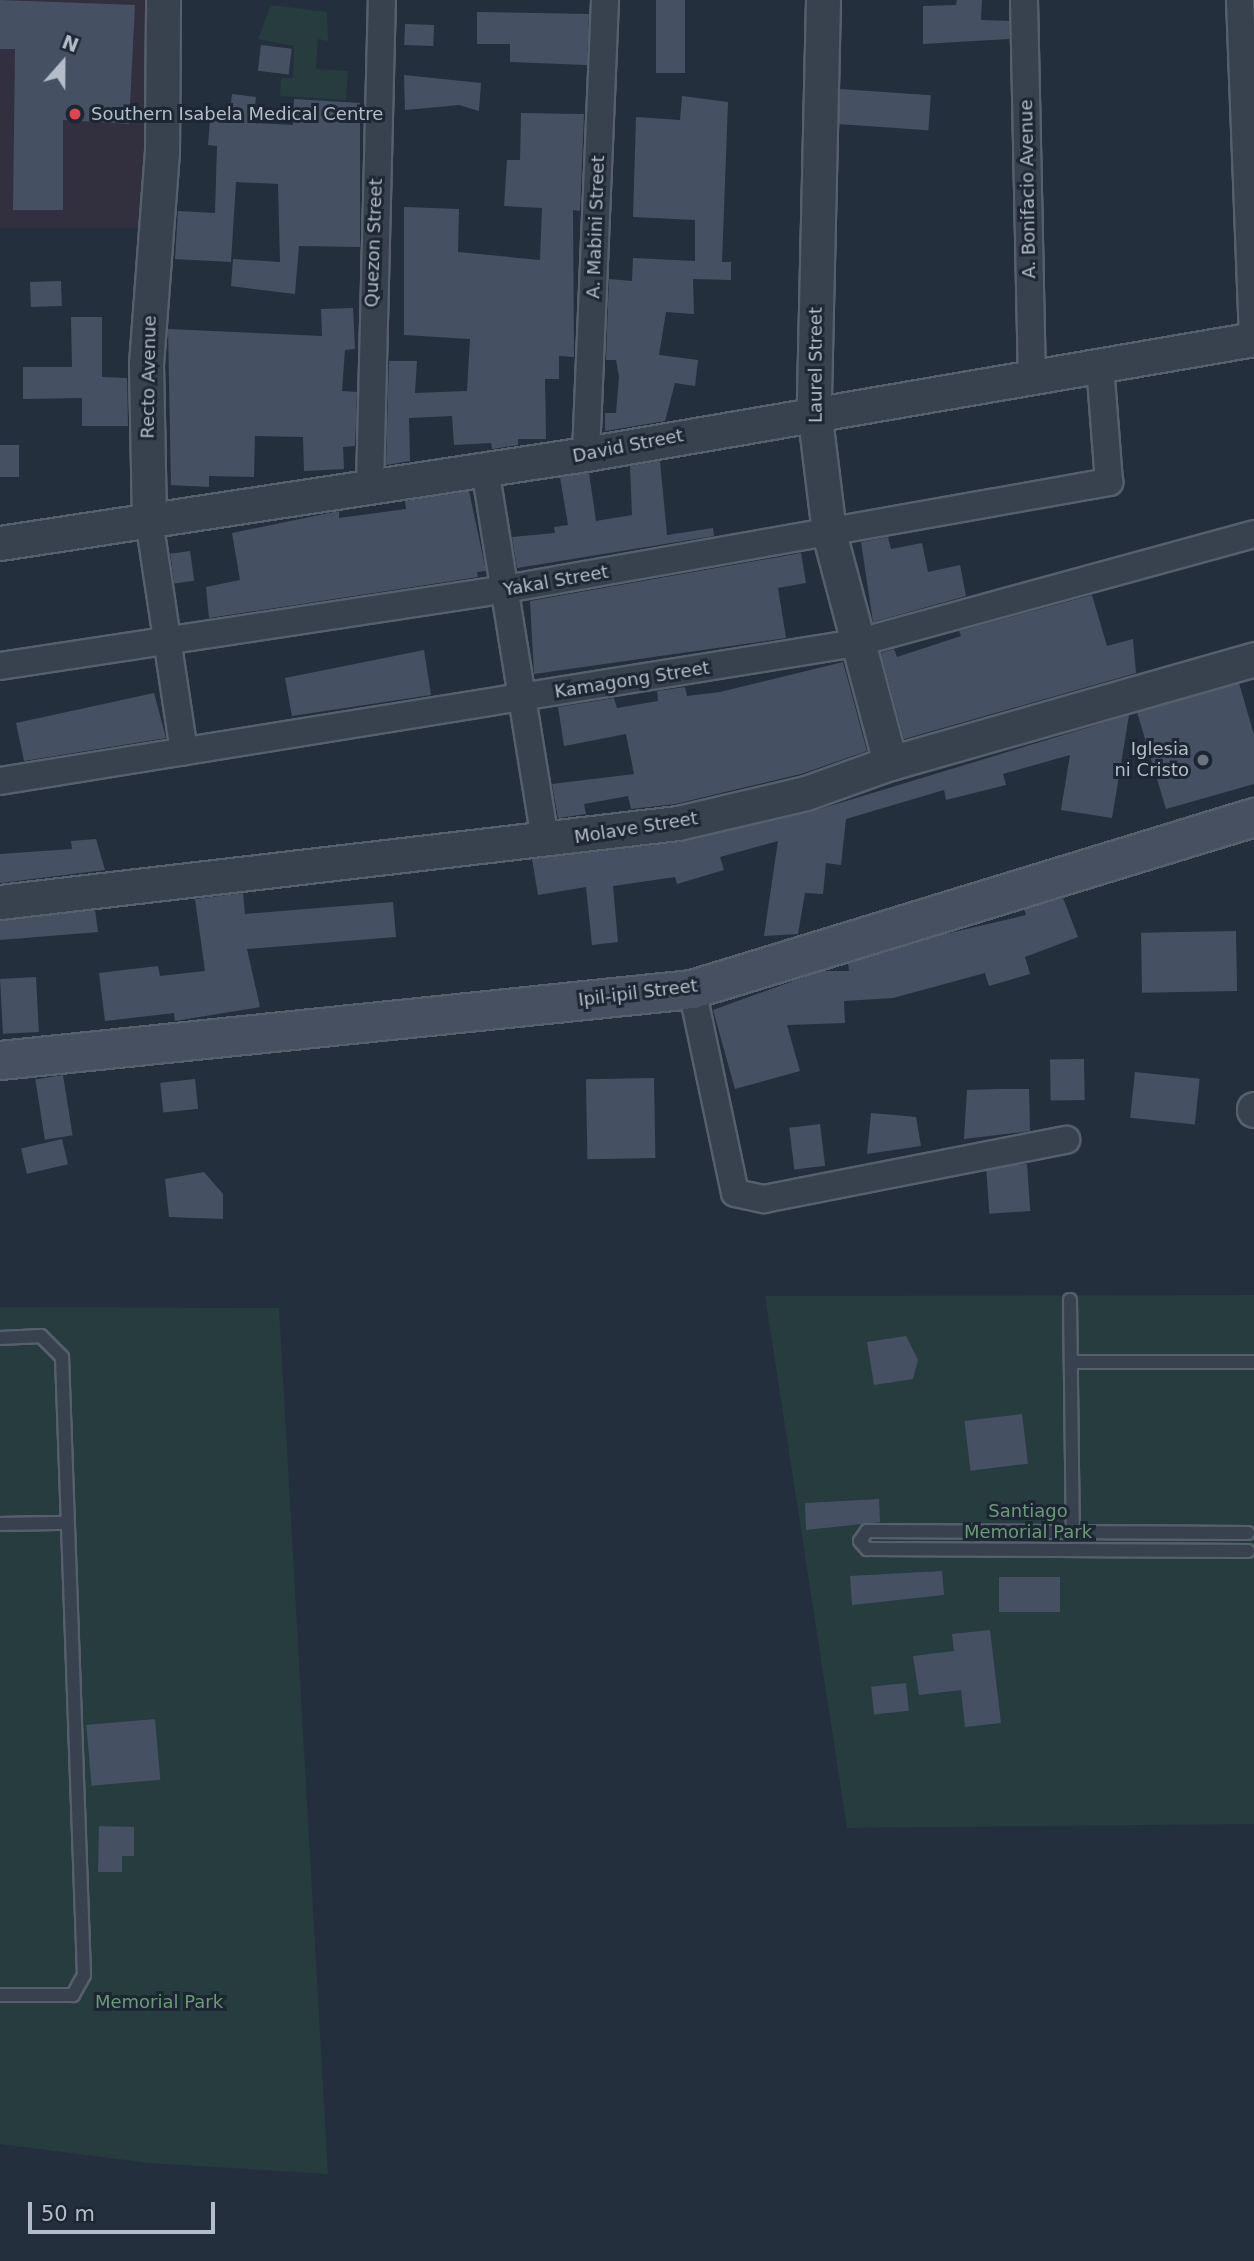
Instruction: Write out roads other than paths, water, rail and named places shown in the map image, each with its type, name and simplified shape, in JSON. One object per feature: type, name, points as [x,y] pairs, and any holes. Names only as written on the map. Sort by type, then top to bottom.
[{"type":"main road","name":"Ipil-ipil Street","points":[[0,1060],[692,989],[1254,817]]},
{"type":"street","name":"Recto Avenue","points":[[163,0],[162,152],[146,363],[149,520],[184,751]]},
{"type":"street","name":"Quezon Street","points":[[370,486],[382,0]]},
{"type":"street","name":"A. Mabini Street","points":[[586,454],[605,0]]},
{"type":"street","name":"Laurel Street","points":[[822,0],[814,410],[829,533],[856,643],[890,762]]},
{"type":"street","name":"A. Bonifacio Avenue","points":[[1024,0],[1032,378]]},
{"type":"street","points":[[1240,0],[1254,345]]},
{"type":"street","name":"David Street","points":[[0,543],[586,454],[814,410],[1032,378],[1100,365],[1254,345]]},
{"type":"street","name":"Yakal Street","points":[[0,666],[167,638],[500,590],[1109,482],[1100,365]]},
{"type":"street","points":[[485,469],[500,590],[545,838]]},
{"type":"street","name":"Kamagong Street","points":[[0,781],[856,643],[1254,534]]},
{"type":"street","name":"Molave Street","points":[[0,902],[678,823],[806,793],[890,762],[1254,659]]},
{"type":"street","points":[[692,989],[735,1193],[764,1199],[1066,1140]]},
{"type":"lane","points":[[1070,1300],[1073,1532]]},
{"type":"lane","points":[[0,1338],[41,1336],[62,1357],[83,1983],[73,1995],[0,1995]]},
{"type":"lane","points":[[1071,1362],[1254,1362]]},
{"type":"lane","points":[[0,1524],[66,1523]]},
{"type":"lane","points":[[1251,1529],[1251,1555],[867,1549],[860,1541],[867,1531],[1251,1529]]},
{"type":"place","name":"Southern Isabela Medical Centre","points":[[75,114]]},
{"type":"place","name":"Iglesia ni Cristo","points":[[1203,760]]},
{"type":"park label","name":"Santiago Memorial Park","points":[[1028,1522]]},
{"type":"park label","name":"Memorial Park","points":[[159,2002]]}]
